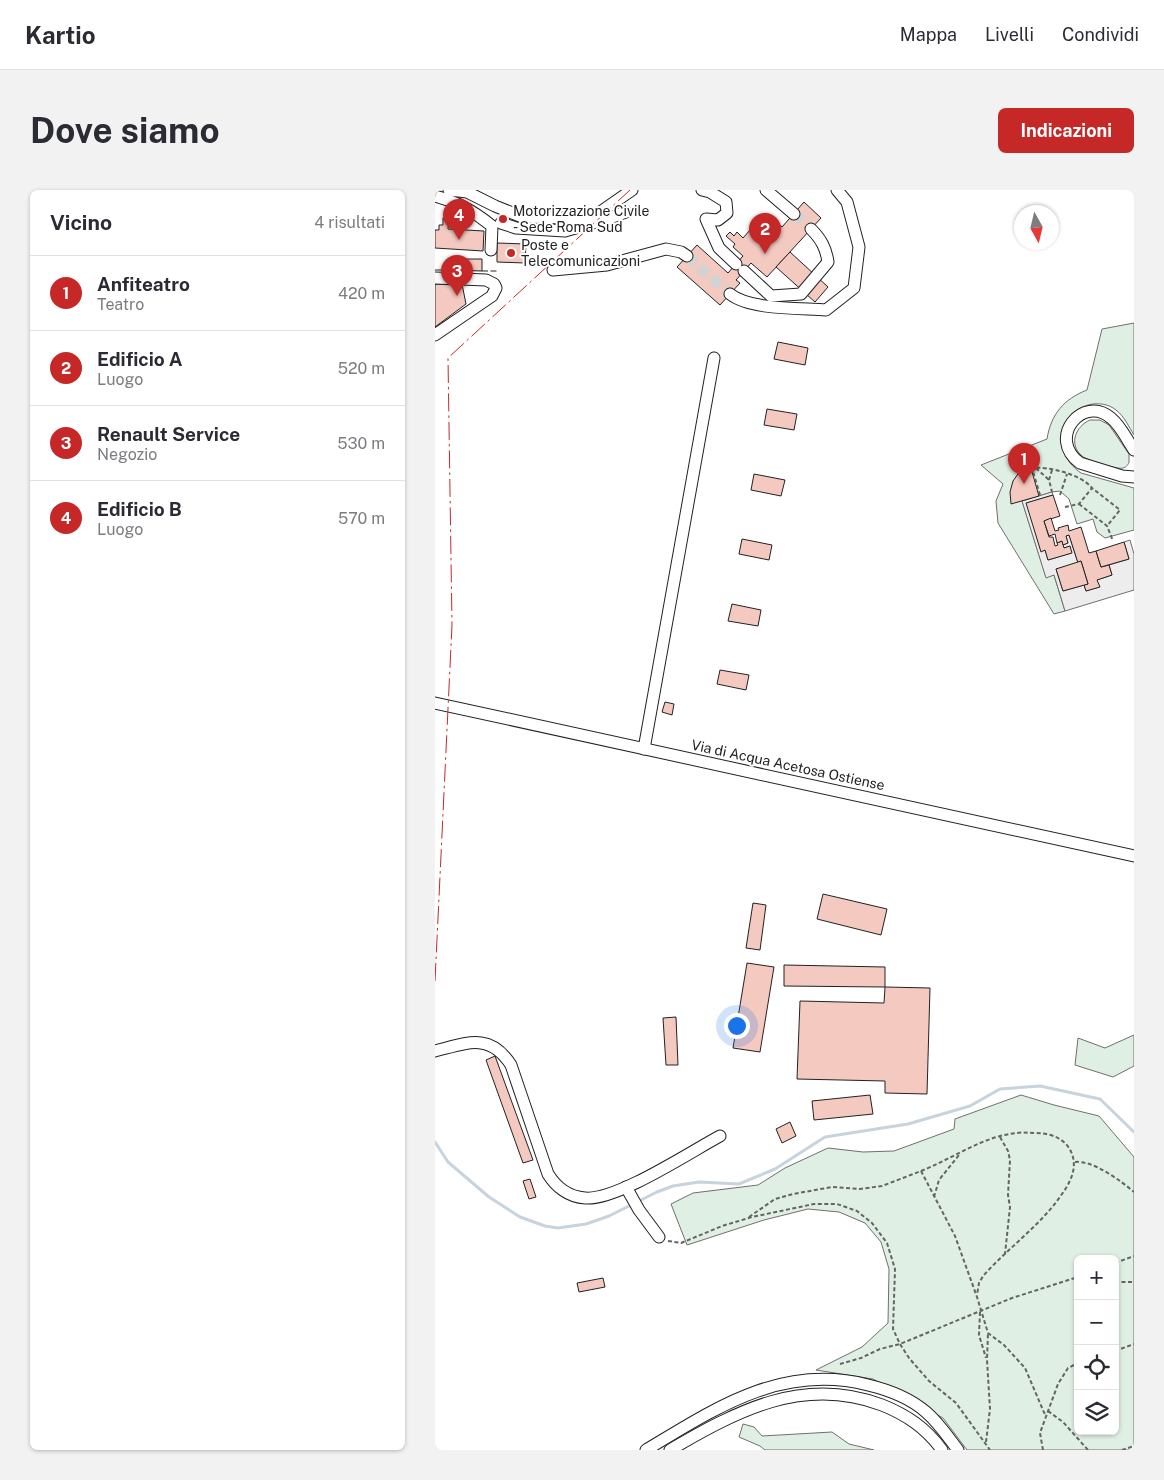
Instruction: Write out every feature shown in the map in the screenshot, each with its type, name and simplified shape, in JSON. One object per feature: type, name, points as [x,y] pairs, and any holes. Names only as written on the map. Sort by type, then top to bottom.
[{"type":"street","points":[[449,190],[467,192],[522,217],[568,218],[596,215],[632,190]]},
{"type":"street","points":[[702,190],[710,192],[725,202],[727,213],[718,220],[707,219],[719,248],[771,296],[801,294],[829,262],[826,248],[811,229]]},
{"type":"street","points":[[766,190],[794,214]]},
{"type":"street","points":[[730,294],[738,301],[761,305],[827,310],[854,288],[859,247],[847,202],[837,190]]},
{"type":"street","points":[[435,196],[444,198],[497,224],[516,228],[565,231],[626,212]]},
{"type":"street","points":[[491,250],[497,224],[505,218],[504,210]]},
{"type":"street","points":[[553,270],[607,265],[666,249],[681,252],[687,256]]},
{"type":"street","points":[[435,278],[486,280],[494,284],[496,288],[492,296],[435,335]]},
{"type":"street","points":[[644,749],[714,358]]},
{"type":"street","points":[[1134,450],[1112,418],[1101,413],[1084,414],[1074,420],[1067,430],[1068,449],[1080,463],[1121,476],[1134,477]]},
{"type":"street","name":"Via di Acqua Acetosa Ostiense","points":[[435,703],[1134,856]]},
{"type":"street","points":[[435,1051],[475,1042],[486,1043],[497,1048],[505,1055],[511,1065],[548,1174],[563,1191],[578,1197],[593,1198],[610,1194],[720,1136]]},
{"type":"street","points":[[626,1187],[639,1210],[659,1237]]},
{"type":"street","points":[[646,1450],[705,1415],[745,1395],[785,1383],[825,1378],[875,1386],[907,1400],[927,1413],[958,1450]]},
{"type":"street","points":[[670,1450],[719,1423],[760,1404],[790,1396],[826,1394],[860,1398],[900,1413],[923,1428],[942,1450]]},
{"type":"path","points":[[1035,467],[1052,469],[1083,479],[1120,510],[1107,526]]},
{"type":"path","points":[[1035,467],[1049,480]]},
{"type":"path","points":[[1035,467],[1032,468],[1040,495]]},
{"type":"path","points":[[1052,469],[1049,480],[1052,492]]},
{"type":"path","points":[[1060,494],[1067,474]]},
{"type":"path","points":[[1065,507],[1079,504],[1092,488]]},
{"type":"path","points":[[1079,504],[1107,526],[1113,542]]},
{"type":"path","points":[[747,1218],[775,1199],[793,1194],[832,1187],[860,1189],[882,1186],[1000,1137],[1016,1133],[1045,1133],[1057,1138],[1066,1144],[1072,1153],[1074,1162],[1073,1176],[1051,1209],[983,1276],[979,1283],[977,1297]]},
{"type":"path","points":[[1000,1137],[1010,1160],[1010,1207],[1005,1254]]},
{"type":"path","points":[[934,1197],[939,1180],[961,1152]]},
{"type":"path","points":[[1074,1162],[1080,1162],[1102,1170],[1119,1179],[1134,1192]]},
{"type":"path","points":[[921,1171],[955,1236],[988,1333],[987,1360],[990,1409],[985,1443]]},
{"type":"path","points":[[659,1237],[671,1242],[681,1243],[747,1218],[787,1208],[814,1204],[837,1204],[857,1211],[872,1223],[887,1243],[895,1269],[893,1329],[900,1344],[909,1358],[929,1381],[956,1403],[991,1450]]},
{"type":"path","points":[[1119,1262],[1134,1256]]},
{"type":"path","points":[[839,1364],[900,1344],[1012,1298],[1074,1278]]},
{"type":"path","points":[[1119,1282],[1134,1282]]},
{"type":"path","points":[[981,1310],[979,1335],[987,1360]]},
{"type":"path","points":[[988,1333],[1004,1345],[1025,1368],[1045,1417]]},
{"type":"path","points":[[1119,1350],[1134,1344]]},
{"type":"path","points":[[1043,1450],[1040,1433],[1045,1417],[1058,1384],[1068,1368],[1074,1365]]},
{"type":"path","points":[[1048,1410],[1063,1422],[1088,1450]]},
{"type":"path","points":[[1122,1450],[1134,1446]]},
{"type":"green space","points":[[1134,323],[1134,435],[1119,412],[1110,406],[1096,404],[1082,407],[1070,416],[1065,425],[1063,439],[1067,459],[1081,473],[1134,488],[1134,530],[1105,538],[1097,532],[1093,519],[1077,524],[1069,499],[1060,491],[1022,501],[1046,577],[1054,575],[1065,611],[1054,614],[998,523],[996,501],[1003,484],[981,465],[1047,439],[1052,422],[1060,408],[1072,398],[1087,390],[1102,329]]},
{"type":"green space","points":[[1090,420],[1100,420],[1109,425],[1129,454],[1129,463],[1126,467],[1115,468],[1102,464],[1085,458],[1078,451],[1075,446],[1075,436],[1081,426]]},
{"type":"green space","points":[[1134,1035],[1134,1066],[1113,1077],[1075,1065],[1078,1038],[1105,1048]]},
{"type":"green space","points":[[1021,1095],[1099,1116],[1134,1157],[1134,1450],[967,1450],[943,1418],[873,1379],[816,1370],[862,1347],[888,1323],[889,1269],[881,1242],[865,1223],[839,1212],[808,1209],[764,1220],[687,1245],[671,1204],[693,1193],[758,1185],[785,1168],[828,1148],[863,1152],[894,1151],[954,1129],[955,1119]]},
{"type":"green space","points":[[743,1424],[754,1427],[762,1436],[832,1432],[849,1444],[874,1450],[765,1450],[739,1437]]},
{"type":"shaded area","points":[[1052,492],[1053,495],[1027,503],[1041,551],[1045,550],[1048,560],[1071,553],[1070,546],[1064,548],[1063,545],[1068,543],[1066,536],[1069,535],[1078,563],[1056,569],[1063,591],[1084,585],[1086,591],[1099,587],[1097,580],[1112,575],[1109,565],[1129,559],[1124,542],[1130,540],[1134,554],[1134,590],[1065,611],[1054,575],[1046,578],[1022,501]]},
{"type":"building","points":[[804,202],[821,218],[767,277],[751,263],[736,280],[740,283],[720,305],[677,267],[697,245],[728,273],[743,256],[733,247],[735,244],[726,236],[730,232],[734,236],[737,232],[743,238],[765,213],[782,227]]},
{"type":"building","points":[[443,218],[449,218],[448,229],[484,231],[483,251],[435,248],[435,230],[439,230],[439,225],[443,225]]},
{"type":"building","name":"Poste e Telecomunicazioni","points":[[497,243],[526,244],[525,263],[497,262]]},
{"type":"building","points":[[790,252],[828,287],[815,302],[776,267]]},
{"type":"building","points":[[452,259],[482,259],[482,271],[452,270]]},
{"type":"building","points":[[435,284],[462,284],[466,304],[435,327]]},
{"type":"building","points":[[778,342],[808,348],[805,365],[774,359]]},
{"type":"building","points":[[767,409],[797,414],[794,430],[764,425]]},
{"type":"building","points":[[1030,465],[1039,496],[1011,504],[1010,492],[1013,481],[1020,471]]},
{"type":"building","points":[[754,474],[785,480],[781,496],[751,490]]},
{"type":"building","points":[[1053,495],[1060,516],[1044,521],[1049,537],[1053,537],[1055,546],[1062,541],[1064,548],[1070,546],[1072,553],[1048,560],[1045,550],[1041,552],[1026,503]]},
{"type":"building","points":[[1051,518],[1055,531],[1068,525],[1069,531],[1081,527],[1089,553],[1096,551],[1101,567],[1109,565],[1112,575],[1097,580],[1100,587],[1086,591],[1084,585],[1088,584],[1081,561],[1078,563],[1069,535],[1066,536],[1068,543],[1063,545],[1062,541],[1057,543],[1055,534],[1049,536],[1044,521]]},
{"type":"building","points":[[742,539],[772,545],[769,560],[739,554]]},
{"type":"building","points":[[1124,542],[1129,559],[1101,567],[1096,551]]},
{"type":"building","points":[[1081,561],[1088,584],[1063,591],[1056,569]]},
{"type":"building","points":[[732,604],[761,610],[758,626],[728,621]]},
{"type":"building","points":[[720,670],[749,675],[746,690],[717,684]]},
{"type":"building","points":[[665,702],[674,704],[672,715],[662,712]]},
{"type":"building","points":[[823,894],[887,909],[881,935],[817,919]]},
{"type":"building","points":[[753,903],[766,905],[760,950],[746,948]]},
{"type":"building","points":[[747,963],[774,967],[760,1052],[733,1048]]},
{"type":"building","points":[[784,965],[885,967],[885,987],[784,986]]},
{"type":"building","points":[[885,987],[930,988],[927,1094],[885,1093],[885,1081],[797,1079],[800,1001],[884,1003]]},
{"type":"building","points":[[676,1017],[678,1065],[666,1065],[663,1018]]},
{"type":"building","points":[[495,1056],[533,1160],[523,1163],[486,1060]]},
{"type":"building","points":[[870,1095],[873,1114],[814,1120],[812,1101]]},
{"type":"building","points":[[790,1122],[796,1136],[782,1143],[776,1129]]},
{"type":"building","points":[[530,1179],[536,1197],[529,1199],[523,1181]]},
{"type":"building","points":[[603,1278],[605,1287],[579,1292],[577,1283]]},
{"type":"waterway","points":[[435,1142],[448,1162],[489,1197],[520,1217],[545,1226],[558,1228],[586,1224],[609,1216],[673,1186],[699,1182],[739,1184],[775,1169],[825,1137],[908,1124],[970,1106],[1000,1089],[1040,1086],[1100,1099],[1134,1132]]},
{"type":"tunnel","points":[[794,214],[811,229]]},
{"type":"tunnel","points":[[687,256],[730,294]]},
{"type":"fence","points":[[435,270],[452,270]]},
{"type":"fence","points":[[482,271],[497,271]]},
{"type":"power","points":[[435,981],[452,625],[448,358],[630,190]]},
{"type":"place","name":"Motorizzazione Civile - Sede Roma Sud","points":[[503,219]]},
{"type":"place","name":"Edificio B","points":[[459,240]]},
{"type":"place","name":"Poste e Telecomunicazioni","points":[[511,253]]},
{"type":"place","name":"Edificio A","points":[[765,254]]},
{"type":"place","name":"Renault Service","points":[[457,296]]},
{"type":"place","name":"Anfiteatro","points":[[1024,484]]}]
